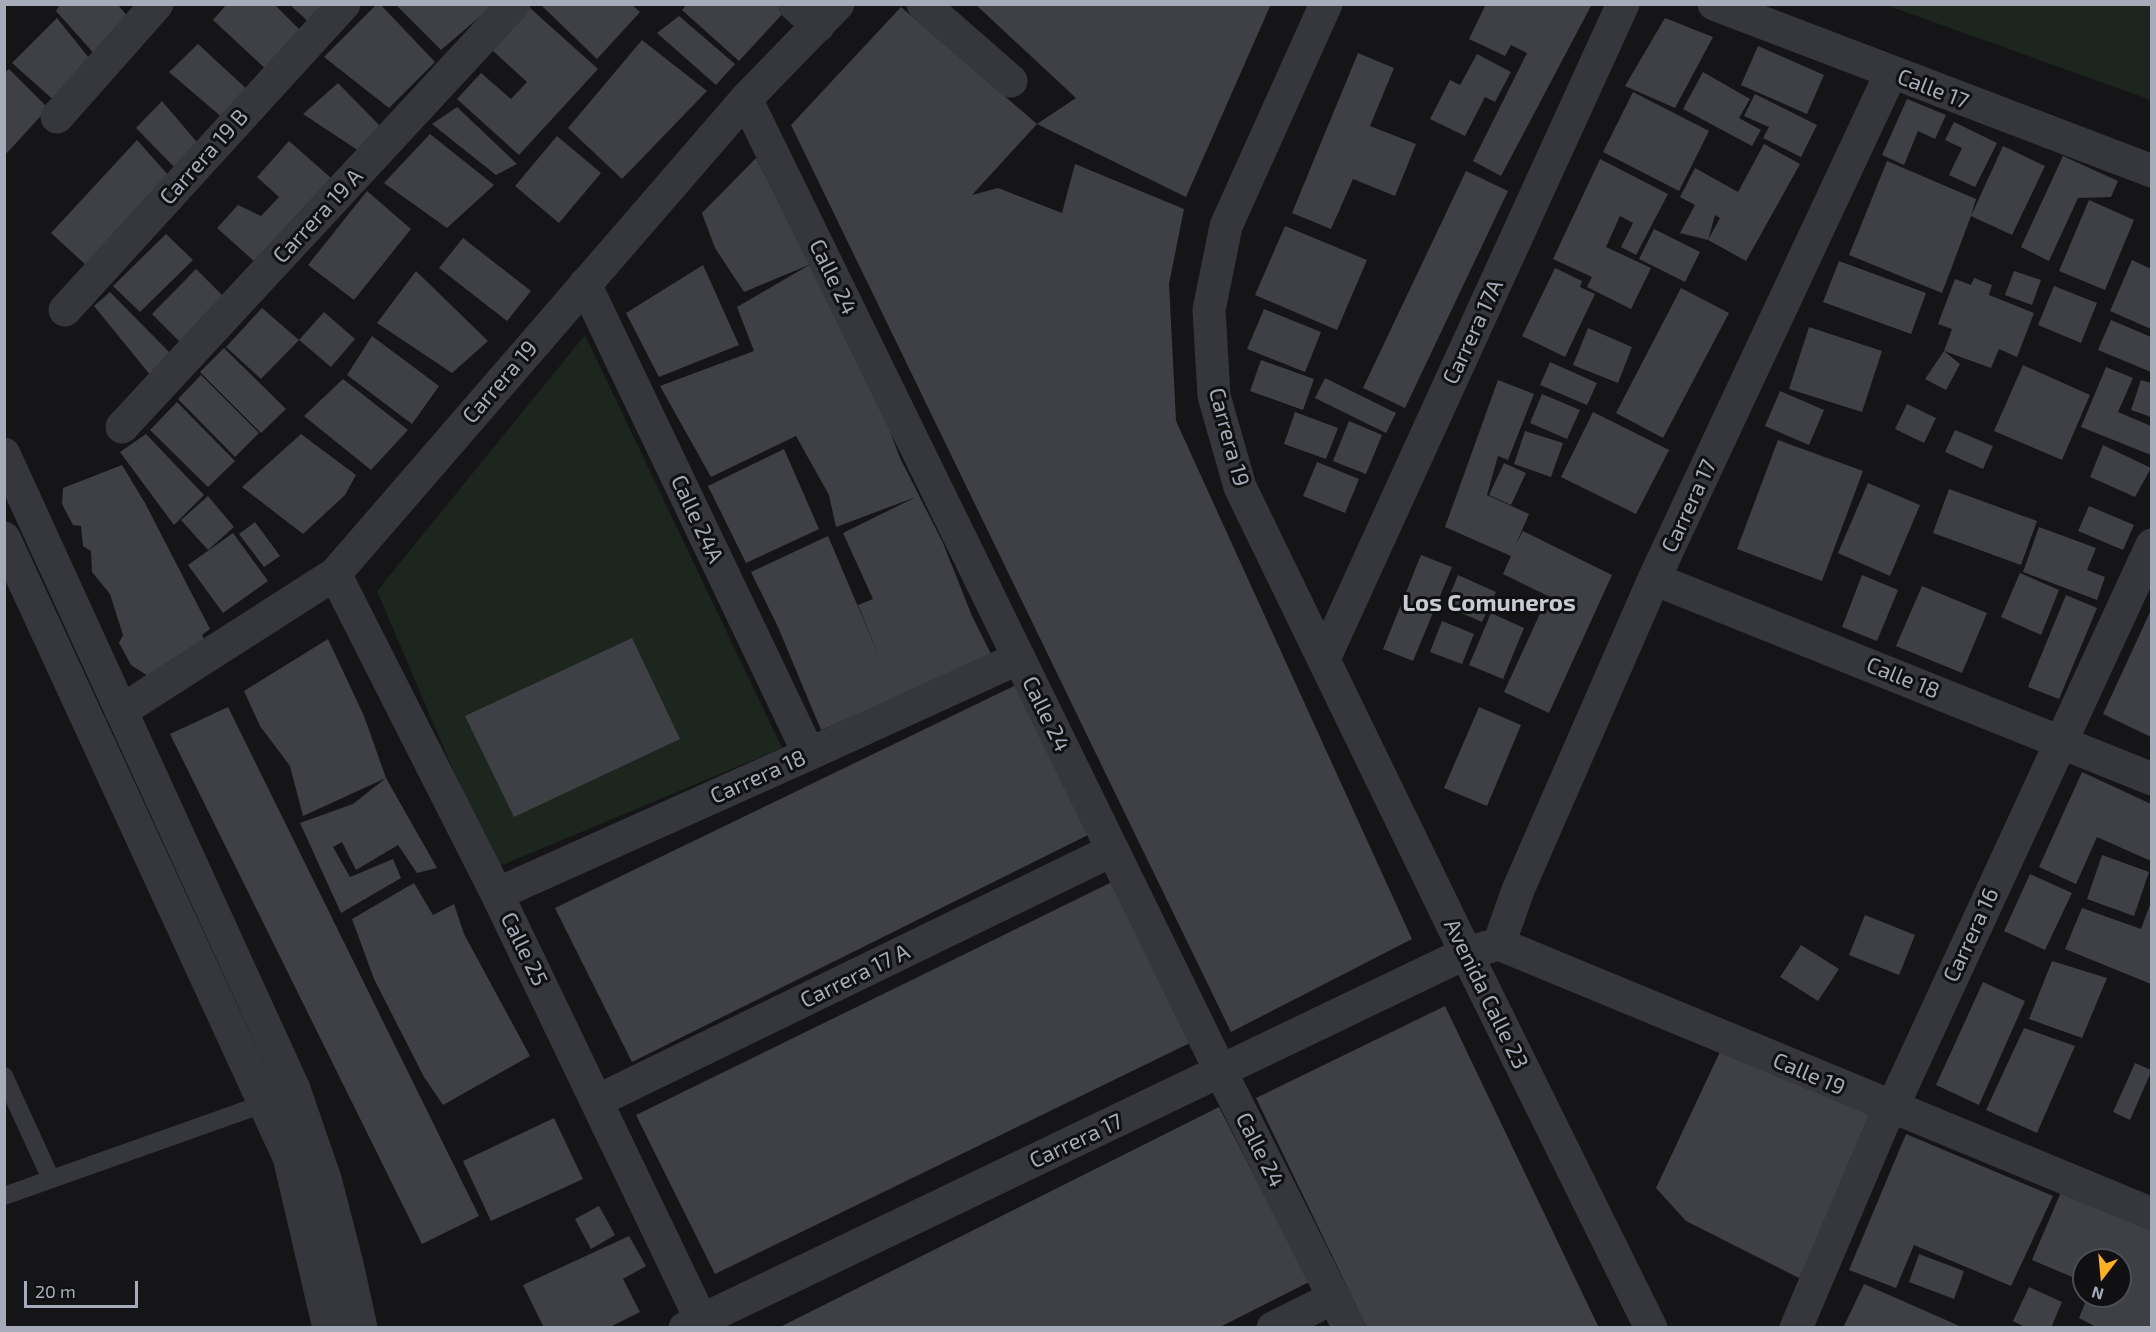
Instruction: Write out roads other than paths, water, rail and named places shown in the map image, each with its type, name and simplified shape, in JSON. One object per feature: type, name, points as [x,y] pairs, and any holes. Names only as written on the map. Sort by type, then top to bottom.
[{"type":"street","points":[[57,117],[158,4]]},
{"type":"street","name":"Carrera 19 B","points":[[65,310],[344,4]]},
{"type":"street","name":"Carrera 19 A","points":[[122,427],[514,4]]},
{"type":"street","points":[[794,4],[828,15]]},
{"type":"street","points":[[922,4],[1011,81]]},
{"type":"street","name":"Carrera 19","points":[[1323,659],[1240,487],[1214,396],[1209,310],[1226,226],[1326,4]]},
{"type":"street","name":"Carrera 17A","points":[[1323,659],[1623,4]]},
{"type":"street","name":"Calle 17","points":[[1714,4],[2151,171]]},
{"type":"street","name":"Carrera 19","points":[[122,711],[335,574],[746,99],[828,15]]},
{"type":"street","name":"Carrera 17","points":[[1498,944],[1518,890],[1654,579],[1891,73]]},
{"type":"street","name":"Calle 24","points":[[746,99],[1221,1072],[1349,1328]]},
{"type":"street","name":"Calle 24A","points":[[585,284],[809,754]]},
{"type":"street","points":[[4,454],[294,1089],[325,1179],[361,1328]]},
{"type":"street","points":[[4,538],[289,1157],[329,1328]]},
{"type":"street","name":"Carrera 16","points":[[1796,1328],[1886,1116],[1892,1108],[2151,545]]},
{"type":"street","name":"Calle 25","points":[[335,574],[497,894],[597,1101],[697,1325]]},
{"type":"street","name":"Calle 18","points":[[1654,579],[2151,779]]},
{"type":"street","name":"Carrera 18","points":[[497,894],[1018,658]]},
{"type":"street","name":"Avenida Calle 23","points":[[1323,659],[1652,1328]]},
{"type":"street","name":"Carrera 17 A","points":[[597,1101],[1113,850]]},
{"type":"street","points":[[1466,953],[1498,944]]},
{"type":"street","name":"Calle 19","points":[[1498,944],[2151,1214]]},
{"type":"street","name":"Carrera 17","points":[[697,1325],[1466,953]]},
{"type":"street","points":[[1273,1328],[1335,1296]]},
{"type":"lane","points":[[4,1076],[51,1179]]},
{"type":"lane","points":[[4,1196],[263,1104]]},
{"type":"district","name":"Los Comuneros","points":[[1489,603]]}]
